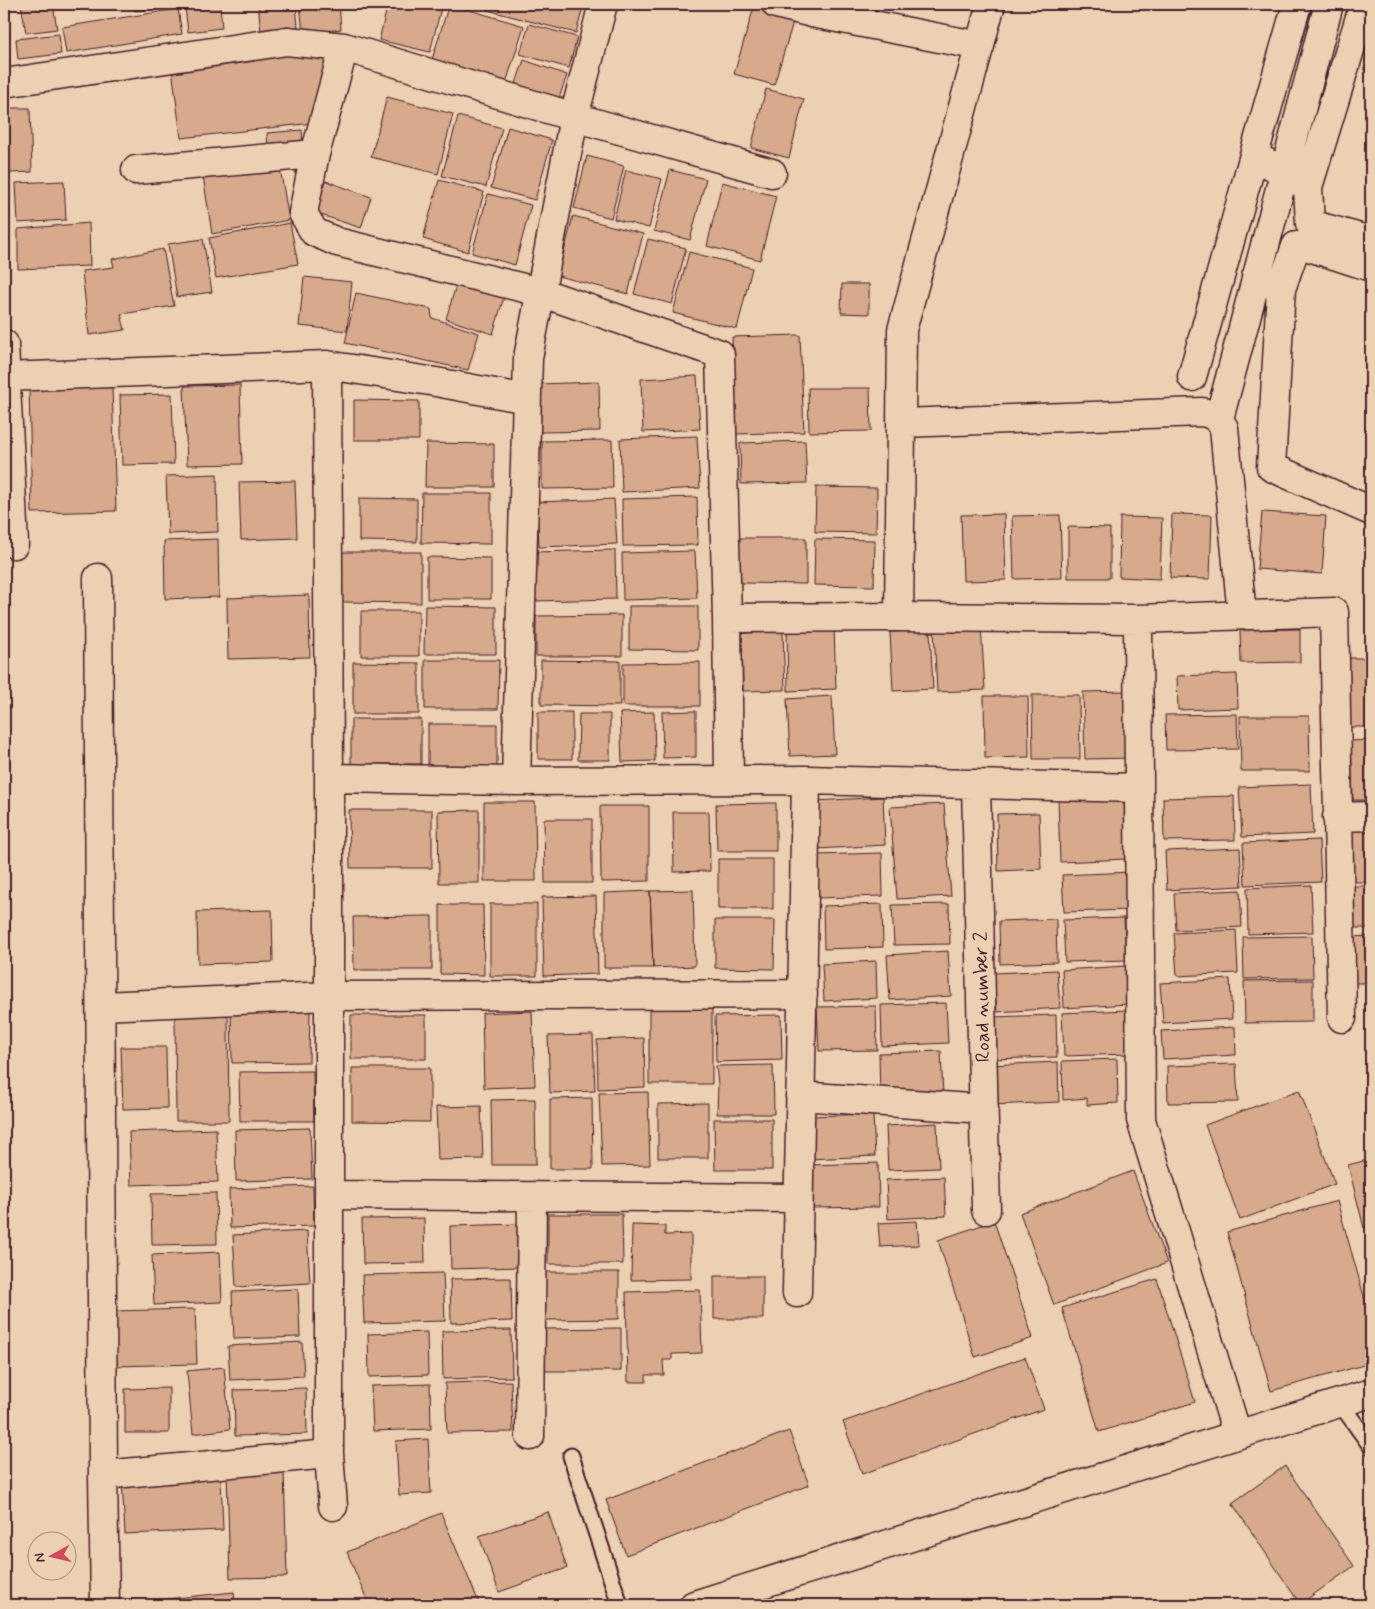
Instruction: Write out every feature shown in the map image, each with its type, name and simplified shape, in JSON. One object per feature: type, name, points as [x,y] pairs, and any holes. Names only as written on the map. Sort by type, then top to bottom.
[{"type":"street","points":[[516,781],[528,358],[574,117],[603,4]]},
{"type":"street","points":[[776,4],[812,13],[980,46]]},
{"type":"street","points":[[900,617],[902,330],[992,4]]},
{"type":"street","points":[[1192,377],[1297,4]]},
{"type":"street","points":[[1219,419],[1329,4]]},
{"type":"street","points":[[1364,4],[1308,187],[1310,224],[1371,241]]},
{"type":"street","points":[[4,83],[287,41],[344,47],[574,117],[772,173]]},
{"type":"street","points":[[344,47],[315,154],[304,213],[314,232],[337,242],[540,292],[720,354],[727,618],[728,780]]},
{"type":"street","points":[[136,170],[315,154]]},
{"type":"street","points":[[1254,155],[1308,187]]},
{"type":"street","points":[[1371,267],[1306,246],[1296,246],[1281,289],[1271,467],[1371,511]]},
{"type":"street","points":[[1256,278],[1281,289]]},
{"type":"street","points":[[4,344],[4,377],[14,544]]},
{"type":"street","points":[[4,377],[327,365],[436,382],[527,399]]},
{"type":"street","points":[[327,365],[329,1454],[333,1506]]},
{"type":"street","points":[[902,423],[1202,412],[1211,414],[1219,419],[1224,428],[1242,615]]},
{"type":"street","points":[[98,578],[105,1605]]},
{"type":"street","points":[[727,618],[900,617],[1138,620],[1334,612],[1342,1018]]},
{"type":"street","points":[[1138,620],[1141,1120],[1236,1434]]},
{"type":"street","points":[[329,778],[516,781],[806,780],[1139,788]]},
{"type":"street","points":[[797,1293],[797,1198],[803,994],[806,780]]},
{"type":"street","name":"Road number 2","points":[[976,785],[986,1210]]},
{"type":"street","points":[[1337,817],[1371,816]]},
{"type":"street","points":[[101,1006],[329,996],[803,994]]},
{"type":"street","points":[[800,1096],[984,1109]]},
{"type":"street","points":[[328,1195],[797,1198]]},
{"type":"street","points":[[530,1436],[532,1197]]},
{"type":"street","points":[[694,1605],[1371,1392]]},
{"type":"street","points":[[103,1475],[329,1454]]},
{"type":"lane","points":[[1340,1403],[1371,1446]]},
{"type":"lane","points":[[572,1456],[620,1605]]},
{"type":"building","points":[[21,4],[53,4],[57,29],[26,33]]},
{"type":"building","points":[[134,4],[175,4],[175,6],[135,11]]},
{"type":"building","points":[[220,4],[222,28],[188,32],[185,8]]},
{"type":"building","points":[[258,4],[296,4],[298,27],[261,32]]},
{"type":"building","points":[[300,4],[339,4],[341,29],[303,34]]},
{"type":"building","points":[[388,4],[442,4],[430,52],[379,40]]},
{"type":"building","points":[[449,4],[524,26],[505,86],[431,63]]},
{"type":"building","points":[[488,4],[584,4],[576,33],[487,10]]},
{"type":"building","points":[[754,7],[794,19],[774,85],[734,74]]},
{"type":"building","points":[[178,9],[182,34],[66,53],[62,27]]},
{"type":"building","points":[[529,24],[577,37],[569,68],[520,54]]},
{"type":"building","points":[[59,34],[61,54],[18,59],[16,39]]},
{"type":"building","points":[[323,51],[325,69],[313,123],[181,138],[172,69]]},
{"type":"building","points":[[524,60],[567,75],[557,104],[514,89]]},
{"type":"building","points":[[766,89],[804,99],[789,158],[751,148]]},
{"type":"building","points":[[387,97],[453,114],[438,174],[371,157]]},
{"type":"building","points":[[8,108],[30,108],[32,172],[10,173]]},
{"type":"building","points":[[458,116],[502,128],[486,187],[442,176]]},
{"type":"building","points":[[508,127],[552,140],[535,200],[491,188]]},
{"type":"building","points":[[302,130],[303,148],[268,151],[267,133]]},
{"type":"building","points":[[587,156],[624,166],[611,218],[574,208]]},
{"type":"building","points":[[279,162],[289,220],[212,234],[203,175]]},
{"type":"building","points":[[626,170],[662,179],[649,228],[614,219]]},
{"type":"building","points":[[670,170],[706,179],[690,240],[654,231]]},
{"type":"building","points":[[439,180],[484,192],[468,252],[423,239]]},
{"type":"building","points":[[64,181],[66,220],[18,223],[16,183]]},
{"type":"building","points":[[326,181],[371,197],[361,228],[315,213]]},
{"type":"building","points":[[722,182],[776,196],[760,260],[707,246]]},
{"type":"building","points":[[488,194],[531,205],[515,265],[472,253]]},
{"type":"building","points":[[573,216],[643,234],[628,294],[558,276]]},
{"type":"building","points":[[89,223],[90,266],[18,269],[18,229]]},
{"type":"building","points":[[290,223],[298,264],[216,278],[209,238]]},
{"type":"building","points":[[203,239],[212,292],[177,297],[168,244]]},
{"type":"building","points":[[648,239],[686,248],[672,304],[634,294]]},
{"type":"building","points":[[163,249],[174,306],[121,314],[125,330],[89,335],[82,271],[114,267],[112,259]]},
{"type":"building","points":[[689,252],[752,268],[737,329],[673,313]]},
{"type":"building","points":[[304,277],[352,282],[347,331],[299,326]]},
{"type":"building","points":[[457,282],[504,297],[493,334],[446,319]]},
{"type":"building","points":[[842,284],[869,284],[869,314],[841,313]]},
{"type":"building","points":[[356,293],[431,309],[432,318],[479,333],[468,370],[345,343]]},
{"type":"building","points":[[800,335],[804,432],[736,434],[732,337]]},
{"type":"building","points":[[697,376],[700,429],[643,432],[641,379]]},
{"type":"building","points":[[599,382],[600,431],[539,432],[538,384]]},
{"type":"building","points":[[240,385],[242,464],[187,465],[184,386]]},
{"type":"building","points":[[112,387],[116,511],[32,513],[29,389]]},
{"type":"building","points":[[808,388],[870,388],[871,431],[809,432]]},
{"type":"building","points":[[172,394],[174,464],[122,465],[120,395]]},
{"type":"building","points":[[354,400],[419,401],[419,440],[354,440]]},
{"type":"building","points":[[697,436],[700,488],[622,492],[620,439]]},
{"type":"building","points":[[612,440],[613,488],[542,489],[542,441]]},
{"type":"building","points":[[805,441],[807,483],[741,484],[740,443]]},
{"type":"building","points":[[426,443],[494,444],[494,487],[425,487]]},
{"type":"building","points":[[217,474],[218,532],[168,534],[166,476]]},
{"type":"building","points":[[295,481],[297,538],[241,540],[239,482]]},
{"type":"building","points":[[816,487],[877,488],[876,533],[815,532]]},
{"type":"building","points":[[422,493],[491,493],[491,544],[421,543]]},
{"type":"building","points":[[697,497],[698,545],[623,546],[622,499]]},
{"type":"building","points":[[359,498],[417,499],[417,542],[359,541]]},
{"type":"building","points":[[614,499],[617,544],[539,547],[537,502]]},
{"type":"building","points":[[1262,512],[1326,516],[1322,574],[1257,569]]},
{"type":"building","points":[[1004,514],[1006,580],[963,581],[961,515]]},
{"type":"building","points":[[1172,514],[1212,515],[1210,579],[1170,578]]},
{"type":"building","points":[[1060,515],[1062,578],[1014,579],[1012,516]]},
{"type":"building","points":[[1120,517],[1162,518],[1160,579],[1119,577]]},
{"type":"building","points":[[1068,527],[1110,528],[1110,578],[1068,578]]},
{"type":"building","points":[[739,538],[806,538],[806,584],[739,583]]},
{"type":"building","points":[[218,539],[219,597],[165,599],[164,541]]},
{"type":"building","points":[[815,539],[875,540],[874,586],[814,585]]},
{"type":"building","points":[[615,550],[616,599],[533,601],[532,552]]},
{"type":"building","points":[[695,551],[697,598],[623,600],[622,553]]},
{"type":"building","points":[[342,552],[421,552],[421,603],[342,602]]},
{"type":"building","points":[[427,557],[491,558],[491,599],[427,599]]},
{"type":"building","points":[[309,595],[310,657],[228,659],[227,598]]},
{"type":"building","points":[[425,606],[496,607],[496,654],[424,654]]},
{"type":"building","points":[[629,606],[698,606],[698,650],[629,649]]},
{"type":"building","points":[[361,611],[419,611],[419,656],[361,656]]},
{"type":"building","points":[[622,615],[622,656],[536,656],[536,616]]},
{"type":"building","points":[[981,626],[985,690],[937,692],[934,629]]},
{"type":"building","points":[[834,627],[836,689],[788,691],[787,628]]},
{"type":"building","points":[[1300,629],[1300,662],[1241,663],[1240,630]]},
{"type":"building","points":[[930,630],[933,689],[893,691],[890,632]]},
{"type":"building","points":[[783,632],[785,690],[743,691],[742,633]]},
{"type":"building","points":[[1348,658],[1371,658],[1371,727],[1348,727]]},
{"type":"building","points":[[425,660],[499,660],[498,709],[425,709]]},
{"type":"building","points":[[541,660],[620,661],[620,706],[541,705]]},
{"type":"building","points":[[353,662],[419,663],[419,714],[353,714]]},
{"type":"building","points":[[700,662],[700,706],[623,706],[623,663]]},
{"type":"building","points":[[1237,674],[1238,708],[1178,710],[1177,676]]},
{"type":"building","points":[[1129,691],[1131,758],[1085,759],[1083,692]]},
{"type":"building","points":[[1032,695],[1079,695],[1080,759],[1033,759]]},
{"type":"building","points":[[832,696],[835,754],[790,756],[787,699]]},
{"type":"building","points":[[984,696],[1028,696],[1029,757],[985,758]]},
{"type":"building","points":[[696,711],[696,757],[663,758],[662,712]]},
{"type":"building","points":[[538,712],[572,712],[572,759],[538,759]]},
{"type":"building","points":[[654,712],[655,761],[622,762],[620,713]]},
{"type":"building","points":[[579,714],[610,714],[610,760],[578,760]]},
{"type":"building","points":[[1237,714],[1238,749],[1166,750],[1165,715]]},
{"type":"building","points":[[1240,716],[1309,716],[1310,771],[1241,771]]},
{"type":"building","points":[[351,719],[421,719],[421,764],[351,764]]},
{"type":"building","points":[[428,724],[497,724],[497,768],[428,767]]},
{"type":"building","points":[[1371,740],[1371,800],[1353,800],[1351,741]]},
{"type":"building","points":[[1311,784],[1313,834],[1242,837],[1239,787]]},
{"type":"building","points":[[1124,795],[1126,859],[1060,862],[1058,798]]},
{"type":"building","points":[[1234,796],[1235,840],[1164,841],[1163,798]]},
{"type":"building","points":[[883,797],[885,845],[818,849],[815,801]]},
{"type":"building","points":[[484,802],[535,802],[536,881],[484,881]]},
{"type":"building","points":[[776,803],[776,851],[717,851],[716,804]]},
{"type":"building","points":[[944,804],[951,896],[897,899],[890,807]]},
{"type":"building","points":[[600,806],[649,806],[649,881],[601,882]]},
{"type":"building","points":[[349,810],[432,810],[432,868],[350,868]]},
{"type":"building","points":[[479,810],[479,883],[439,883],[438,811]]},
{"type":"building","points":[[673,812],[709,812],[710,871],[674,872]]},
{"type":"building","points":[[1039,813],[1041,869],[998,871],[997,814]]},
{"type":"building","points":[[544,819],[592,819],[592,883],[545,883]]},
{"type":"building","points":[[1344,828],[1371,828],[1371,882],[1345,882]]},
{"type":"building","points":[[1319,840],[1321,882],[1245,885],[1243,843]]},
{"type":"building","points":[[1240,848],[1242,886],[1167,890],[1165,851]]},
{"type":"building","points":[[882,853],[883,896],[818,898],[816,855]]},
{"type":"building","points":[[718,859],[773,859],[773,909],[718,909]]},
{"type":"building","points":[[1131,872],[1132,910],[1064,912],[1062,875]]},
{"type":"building","points":[[1311,885],[1313,932],[1248,934],[1247,888]]},
{"type":"building","points":[[1348,886],[1371,886],[1371,928],[1348,928]]},
{"type":"building","points":[[693,890],[695,966],[653,968],[650,891]]},
{"type":"building","points":[[1240,890],[1242,927],[1176,930],[1174,893]]},
{"type":"building","points":[[650,891],[653,968],[604,968],[604,893]]},
{"type":"building","points":[[596,896],[598,974],[544,976],[542,897]]},
{"type":"building","points":[[490,904],[537,904],[537,976],[490,976]]},
{"type":"building","points":[[882,904],[883,947],[824,949],[823,906]]},
{"type":"building","points":[[949,904],[950,944],[894,945],[892,905]]},
{"type":"building","points":[[440,905],[483,905],[484,975],[440,974]]},
{"type":"building","points":[[272,910],[273,962],[198,964],[197,912]]},
{"type":"building","points":[[432,916],[432,970],[354,970],[353,917]]},
{"type":"building","points":[[1124,918],[1126,960],[1065,962],[1063,920]]},
{"type":"building","points":[[1056,919],[1057,962],[1000,964],[999,921]]},
{"type":"building","points":[[715,920],[775,920],[774,969],[715,968]]},
{"type":"building","points":[[1236,930],[1238,973],[1177,976],[1174,933]]},
{"type":"building","points":[[1312,936],[1313,978],[1244,979],[1243,937]]},
{"type":"building","points":[[1371,936],[1371,983],[1350,983],[1349,937]]},
{"type":"building","points":[[948,951],[951,996],[890,1000],[887,955]]},
{"type":"building","points":[[876,961],[877,998],[824,1001],[822,964]]},
{"type":"building","points":[[1126,966],[1129,1004],[1064,1008],[1062,970]]},
{"type":"building","points":[[1057,970],[1060,1008],[997,1012],[994,973]]},
{"type":"building","points":[[1230,979],[1232,1019],[1163,1023],[1160,983]]},
{"type":"building","points":[[1313,980],[1313,1022],[1245,1023],[1244,981]]},
{"type":"building","points":[[946,1003],[948,1043],[882,1046],[881,1005]]},
{"type":"building","points":[[649,1005],[712,1005],[712,1084],[649,1084]]},
{"type":"building","points":[[876,1006],[877,1050],[819,1051],[817,1007]]},
{"type":"building","points":[[310,1010],[309,1062],[232,1063],[231,1011]]},
{"type":"building","points":[[1127,1010],[1130,1054],[1064,1056],[1062,1013]]},
{"type":"building","points":[[532,1011],[535,1086],[484,1088],[482,1013]]},
{"type":"building","points":[[228,1015],[229,1121],[176,1121],[175,1016]]},
{"type":"building","points":[[351,1015],[426,1015],[426,1059],[351,1059]]},
{"type":"building","points":[[781,1015],[782,1060],[716,1062],[715,1016]]},
{"type":"building","points":[[1056,1015],[1057,1057],[992,1059],[990,1017]]},
{"type":"building","points":[[1235,1027],[1236,1055],[1163,1059],[1161,1031]]},
{"type":"building","points":[[593,1035],[595,1091],[550,1093],[548,1036]]},
{"type":"building","points":[[644,1038],[645,1087],[598,1089],[597,1040]]},
{"type":"building","points":[[121,1047],[166,1047],[167,1108],[123,1109]]},
{"type":"building","points":[[941,1051],[943,1097],[880,1099],[879,1053]]},
{"type":"building","points":[[1117,1059],[1118,1103],[1087,1105],[1087,1098],[1063,1100],[1062,1061]]},
{"type":"building","points":[[1058,1062],[1059,1102],[992,1105],[990,1065]]},
{"type":"building","points":[[1236,1064],[1238,1102],[1168,1103],[1167,1066]]},
{"type":"building","points":[[773,1065],[774,1114],[717,1114],[718,1084],[716,1066]]},
{"type":"building","points":[[352,1068],[430,1068],[430,1122],[352,1121]]},
{"type":"building","points":[[313,1071],[314,1121],[240,1121],[239,1072]]},
{"type":"building","points":[[1299,1090],[1335,1184],[1240,1220],[1205,1125]]},
{"type":"building","points":[[648,1092],[650,1165],[602,1166],[599,1093]]},
{"type":"building","points":[[592,1098],[593,1169],[550,1169],[550,1099]]},
{"type":"building","points":[[535,1099],[536,1165],[492,1165],[491,1100]]},
{"type":"building","points":[[708,1103],[708,1158],[658,1158],[658,1104]]},
{"type":"building","points":[[481,1106],[483,1159],[438,1160],[436,1107]]},
{"type":"building","points":[[873,1114],[875,1156],[809,1159],[808,1116]]},
{"type":"building","points":[[714,1119],[772,1119],[772,1170],[715,1170]]},
{"type":"building","points":[[937,1123],[939,1168],[888,1170],[886,1126]]},
{"type":"building","points":[[310,1128],[312,1179],[236,1181],[235,1130]]},
{"type":"building","points":[[216,1129],[218,1182],[131,1185],[129,1132]]},
{"type":"building","points":[[1371,1159],[1371,1226],[1364,1228],[1348,1165]]},
{"type":"building","points":[[878,1163],[879,1207],[809,1208],[808,1165]]},
{"type":"building","points":[[1133,1171],[1167,1263],[1054,1305],[1020,1213]]},
{"type":"building","points":[[944,1177],[946,1216],[888,1219],[886,1180]]},
{"type":"building","points":[[313,1186],[314,1226],[230,1228],[229,1189]]},
{"type":"building","points":[[216,1193],[217,1244],[152,1245],[151,1194]]},
{"type":"building","points":[[1337,1201],[1371,1321],[1371,1363],[1271,1391],[1227,1232]]},
{"type":"building","points":[[548,1214],[622,1214],[623,1264],[548,1264]]},
{"type":"building","points":[[424,1218],[425,1263],[363,1264],[362,1219]]},
{"type":"building","points":[[917,1221],[919,1245],[880,1247],[878,1223]]},
{"type":"building","points":[[994,1221],[1033,1338],[975,1357],[938,1240]]},
{"type":"building","points":[[519,1224],[520,1267],[451,1269],[450,1226]]},
{"type":"building","points":[[632,1225],[665,1226],[665,1235],[691,1234],[691,1279],[631,1280]]},
{"type":"building","points":[[307,1231],[310,1283],[236,1287],[233,1235]]},
{"type":"building","points":[[220,1252],[222,1302],[154,1305],[152,1255]]},
{"type":"building","points":[[543,1272],[619,1272],[619,1319],[543,1320]]},
{"type":"building","points":[[443,1273],[445,1321],[364,1323],[362,1275]]},
{"type":"building","points":[[714,1276],[763,1276],[763,1319],[714,1319]]},
{"type":"building","points":[[511,1278],[512,1321],[451,1323],[450,1279]]},
{"type":"building","points":[[1157,1279],[1195,1402],[1099,1432],[1062,1308]]},
{"type":"building","points":[[298,1289],[300,1337],[234,1339],[232,1292]]},
{"type":"building","points":[[700,1290],[702,1353],[672,1354],[672,1360],[663,1360],[664,1375],[646,1375],[646,1382],[628,1382],[626,1292]]},
{"type":"building","points":[[195,1309],[197,1364],[113,1366],[112,1311]]},
{"type":"building","points":[[621,1328],[621,1371],[543,1371],[542,1329]]},
{"type":"building","points":[[511,1330],[512,1377],[443,1379],[442,1331]]},
{"type":"building","points":[[427,1332],[428,1375],[369,1377],[368,1334]]},
{"type":"building","points":[[302,1342],[304,1376],[230,1380],[228,1346]]},
{"type":"building","points":[[1025,1357],[1044,1409],[862,1474],[843,1422]]},
{"type":"building","points":[[224,1367],[230,1429],[193,1434],[187,1371]]},
{"type":"building","points":[[511,1381],[513,1432],[447,1433],[445,1383]]},
{"type":"building","points":[[430,1384],[431,1429],[373,1431],[371,1386]]},
{"type":"building","points":[[169,1388],[169,1433],[125,1433],[125,1389]]},
{"type":"building","points":[[306,1388],[307,1434],[235,1436],[234,1390]]},
{"type":"building","points":[[789,1431],[809,1485],[626,1555],[606,1500]]},
{"type":"building","points":[[428,1439],[431,1493],[399,1495],[396,1441]]},
{"type":"building","points":[[1285,1466],[1354,1566],[1300,1604],[1232,1503]]},
{"type":"building","points":[[284,1470],[287,1577],[230,1578],[227,1472]]},
{"type":"building","points":[[221,1477],[223,1530],[125,1534],[122,1481]]},
{"type":"building","points":[[548,1512],[567,1568],[499,1592],[479,1536]]},
{"type":"building","points":[[441,1513],[480,1605],[369,1605],[347,1552]]},
{"type":"building","points":[[234,1592],[235,1605],[158,1605],[157,1600]]}]
